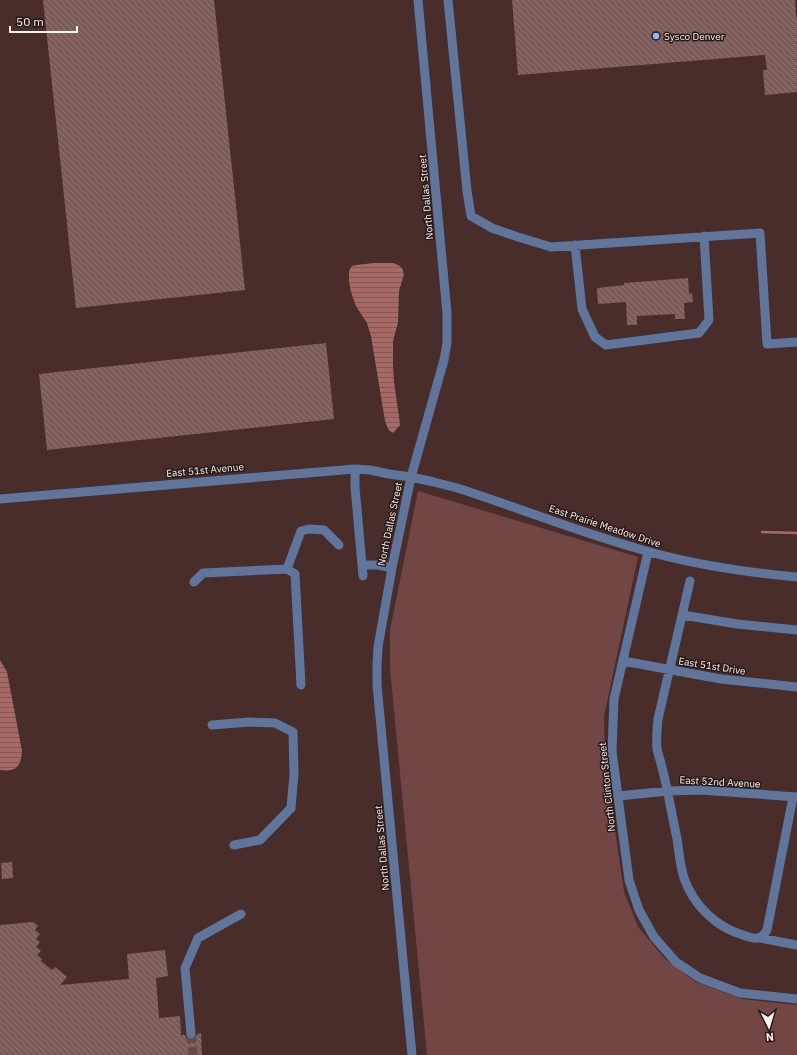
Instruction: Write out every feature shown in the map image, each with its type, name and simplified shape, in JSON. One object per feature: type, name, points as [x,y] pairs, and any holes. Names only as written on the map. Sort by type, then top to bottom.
[{"type":"street","name":"North Dallas Street","points":[[412,1055],[377,675],[378,647],[392,568],[411,477],[444,360],[447,343],[448,325],[418,0]]},
{"type":"street","points":[[448,0],[466,191],[471,216],[492,228],[551,247],[760,233],[767,344],[797,342]]},
{"type":"street","points":[[575,245],[582,310],[595,337],[606,345],[700,333],[709,320],[704,236]]},
{"type":"street","name":"East 51st Avenue","points":[[0,499],[356,469],[411,477]]},
{"type":"street","points":[[356,469],[355,487],[362,576]]},
{"type":"street","name":"East Prairie Meadow Drive","points":[[411,477],[467,491],[599,537],[648,552],[724,568],[797,577]]},
{"type":"street","points":[[288,569],[301,531],[309,529],[324,530],[339,545]]},
{"type":"street","name":"North Clinton Street","points":[[648,552],[614,699],[612,751],[629,880],[639,910],[654,937],[676,962],[700,978],[740,993],[797,999]]},
{"type":"street","points":[[362,565],[392,568]]},
{"type":"street","points":[[194,582],[203,573],[288,569],[295,574],[301,685]]},
{"type":"street","points":[[690,581],[658,719],[657,733],[657,750],[668,791],[684,878],[691,894],[701,908],[713,920],[727,929],[751,938],[760,938],[797,945]]},
{"type":"street","points":[[683,615],[737,624],[797,630]]},
{"type":"street","name":"East 51st Drive","points":[[623,661],[720,679],[797,688]]},
{"type":"street","points":[[212,725],[249,722],[275,723],[293,732],[294,774],[291,808],[260,840],[234,845]]},
{"type":"street","name":"East 52nd Avenue","points":[[618,796],[668,791],[701,790],[795,797]]},
{"type":"street","points":[[760,938],[767,930],[795,797]]},
{"type":"street","points":[[191,1034],[185,968],[198,938],[241,914]]},
{"type":"shaded area","points":[[374,263],[393,263],[402,268],[404,274],[399,291],[398,322],[393,341],[394,382],[400,425],[393,433],[389,430],[385,421],[371,336],[367,323],[356,306],[349,281],[349,272],[352,266]]},
{"type":"shaded area","points":[[418,491],[638,557],[604,716],[605,762],[624,892],[638,927],[665,959],[696,982],[742,999],[797,1005],[797,1055],[427,1055],[390,669],[390,630]]},
{"type":"shaded area","points":[[0,660],[7,672],[22,751],[19,765],[10,770],[0,770]]},
{"type":"building","points":[[43,0],[214,0],[245,290],[76,308]]},
{"type":"building","name":"Sysco Denver","points":[[512,0],[795,0],[797,17],[797,92],[765,95],[763,70],[767,70],[765,55],[518,75]]},
{"type":"building","points":[[688,278],[689,294],[692,293],[693,302],[684,303],[685,319],[675,319],[675,314],[637,316],[637,325],[627,325],[626,302],[598,304],[597,288],[624,285],[624,283]]},
{"type":"building","points":[[326,343],[334,419],[47,450],[39,374]]},
{"type":"building","points":[[12,862],[13,878],[2,879],[1,863]]},
{"type":"building","points":[[33,922],[38,926],[35,930],[40,934],[36,939],[40,942],[36,947],[41,951],[37,955],[42,959],[41,961],[52,970],[55,967],[67,977],[60,985],[129,979],[127,954],[165,950],[168,976],[156,978],[159,1018],[180,1016],[181,1035],[185,1035],[189,1040],[194,1039],[197,1034],[201,1033],[202,1055],[0,1055],[0,925]]},
{"type":"waterway","points":[[762,532],[797,533]]},
{"type":"tunnel","points":[[191,1034],[193,1055]]},
{"type":"place","name":"Sysco Denver","points":[[656,36]]}]
